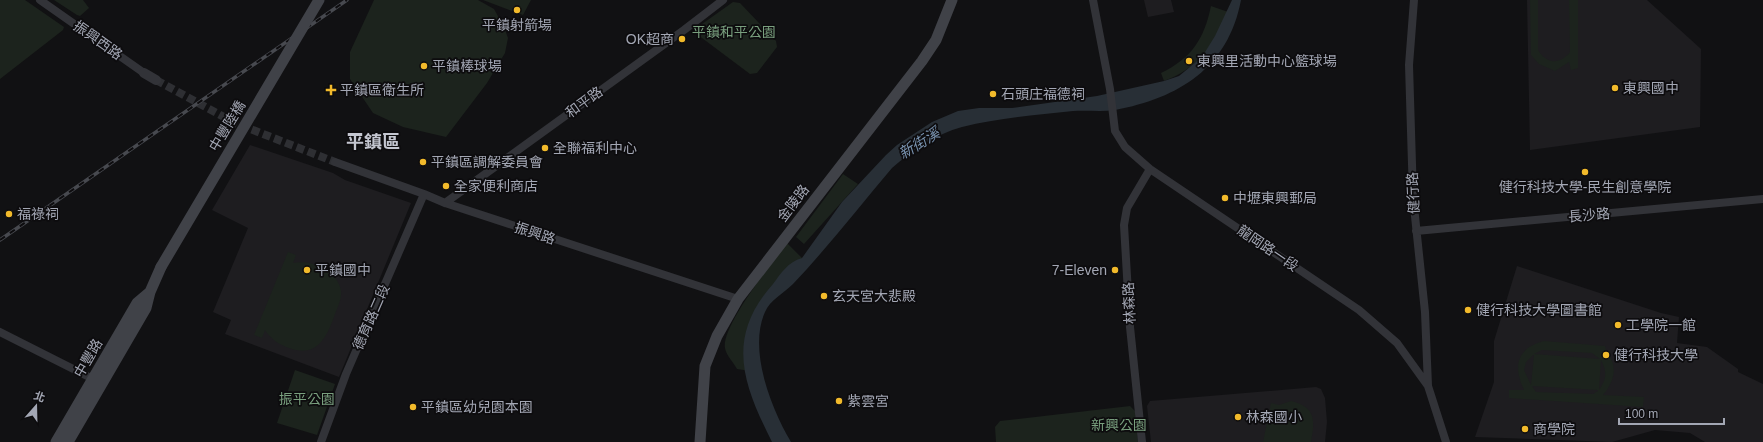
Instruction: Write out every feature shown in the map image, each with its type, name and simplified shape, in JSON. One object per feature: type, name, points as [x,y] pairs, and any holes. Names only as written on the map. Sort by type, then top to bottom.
[{"type":"main road","name":"中豐陸橋","points":[[161,267],[319,0]]},
{"type":"main road","name":"金陵路","points":[[700,442],[705,366],[717,336],[738,299],[922,61],[936,40],[952,0]]},
{"type":"main road","name":"中豐路","points":[[68,442],[137,303],[150,292],[161,267]]},
{"type":"main road","name":"中豐路","points":[[56,442],[97,381]]},
{"type":"street","name":"振興西路","points":[[40,0],[156,80]]},
{"type":"street","name":"和平路","points":[[445,203],[684,30],[723,0]]},
{"type":"street","name":"龍岡路一段","points":[[1093,0],[1110,89],[1116,131],[1125,147],[1150,169],[1359,310],[1397,343],[1428,386]]},
{"type":"street","name":"健行路","points":[[1414,0],[1409,65],[1413,197],[1425,312],[1428,386]]},
{"type":"street","name":"振興路","points":[[335,162],[445,203],[738,299]]},
{"type":"street","name":"林森路","points":[[1142,442],[1130,327],[1124,225],[1127,208],[1150,169]]},
{"type":"street","name":"德育路二段","points":[[321,442],[346,374],[424,194]]},
{"type":"street","name":"長沙路","points":[[1416,231],[1763,199]]},
{"type":"street","points":[[0,332],[97,381]]},
{"type":"street","points":[[1428,386],[1446,442]]},
{"type":"shaded area","points":[[1144,0],[1171,0],[1174,12],[1148,17]]},
{"type":"shaded area","name":"東興國中","points":[[1527,0],[1647,0],[1701,49],[1700,127],[1530,150]]},
{"type":"shaded area","name":"平鎮國中","points":[[250,145],[333,173],[345,180],[411,203],[339,377],[225,334],[231,320],[213,312],[248,228],[212,210]]},
{"type":"shaded area","name":"健行科技大學","points":[[1517,266],[1661,313],[1679,317],[1677,343],[1707,347],[1738,369],[1738,372],[1763,384],[1763,442],[1705,442],[1690,433],[1655,430],[1612,442],[1475,437],[1494,382],[1494,341]]},
{"type":"shaded area","name":"林森國小","points":[[1316,387],[1321,389],[1325,398],[1327,422],[1325,442],[1151,442],[1147,406],[1150,401]]},
{"type":"green space","points":[[0,0],[25,0],[64,27],[63,30],[0,79]]},
{"type":"green space","points":[[54,0],[83,0],[89,8],[80,16]]},
{"type":"green space","name":"平鎮棒球場","points":[[374,0],[478,0],[494,9],[504,27],[508,38],[505,53],[487,83],[446,137],[403,127],[373,113],[350,79],[350,52]]},
{"type":"green space","name":"平鎮射箭場","points":[[483,0],[531,0],[523,15]]},
{"type":"green space","points":[[1530,0],[1538,0],[1538,50],[1545,58],[1558,61],[1570,52],[1569,0],[1578,0],[1578,68],[1571,70],[1569,62],[1555,71],[1539,64],[1531,55]]},
{"type":"green space","name":"平鎮和平公園","points":[[733,2],[740,3],[776,41],[777,47],[757,73],[750,74],[698,35],[695,29]]},
{"type":"green space","points":[[1211,6],[1231,13],[1220,35],[1196,63],[1164,81],[1161,73],[1181,61],[1195,46],[1205,28]]},
{"type":"green space","points":[[843,174],[858,184],[804,244],[796,237]]},
{"type":"green space","points":[[787,243],[802,258],[766,296],[750,371],[737,369],[725,348],[726,338],[731,325],[749,294]]},
{"type":"green space","points":[[288,252],[296,255],[293,263],[308,263],[323,268],[329,272],[335,277],[341,291],[339,304],[327,333],[319,344],[306,350],[298,350],[281,345],[272,339],[265,330],[262,338],[254,335]]},
{"type":"green space","points":[[1544,341],[1605,346],[1614,367],[1614,372],[1611,382],[1603,395],[1644,397],[1643,407],[1509,398],[1509,390],[1524,390],[1519,374],[1519,360],[1528,348]],"holes":[[[1542,350],[1592,353],[1600,359],[1534,354]],[[1534,355],[1531,385],[1524,370],[1526,362]],[[1601,360],[1605,372],[1605,378],[1599,390]],[[1532,386],[1598,390],[1593,394],[1536,392]]]},
{"type":"green space","name":"振平公園","points":[[295,370],[335,384],[317,435],[277,423]]},
{"type":"green space","points":[[1291,401],[1305,407],[1312,416],[1313,427],[1311,442],[1263,442],[1271,403],[1279,405]]},
{"type":"green space","name":"新興公園","points":[[1130,406],[1135,411],[1138,442],[996,442],[995,427],[1000,421]]},
{"type":"water","name":"新街溪","points":[[1232,0],[1241,0],[1234,24],[1225,44],[1212,62],[1197,76],[1180,88],[1138,105],[1115,110],[1073,111],[1031,115],[989,121],[962,127],[943,134],[924,144],[907,155],[892,168],[819,256],[793,284],[770,304],[765,312],[760,327],[760,361],[776,413],[791,442],[772,442],[753,400],[747,381],[744,362],[744,342],[749,323],[758,304],[782,272],[793,262],[802,258],[842,202],[886,155],[897,145],[932,122],[958,111],[979,108],[1012,108],[1097,96],[1164,81],[1179,76],[1202,57],[1215,36]]},
{"type":"tunnel","points":[[156,80],[235,123],[335,162]]},
{"type":"railway","points":[[0,240],[347,0]]},
{"type":"place","name":"平鎮射箭場","points":[[517,10]]},
{"type":"place","name":"OK超商","points":[[682,39]]},
{"type":"place","name":"東興里活動中心籃球場","points":[[1189,61]]},
{"type":"place","name":"平鎮棒球場","points":[[424,66]]},
{"type":"place","name":"東興國中","points":[[1615,88]]},
{"type":"place","name":"平鎮區衛生所","points":[[331,90]]},
{"type":"place","name":"石頭庄福德祠","points":[[993,94]]},
{"type":"place","name":"全聯福利中心","points":[[545,148]]},
{"type":"place","name":"平鎮區調解委員會","points":[[423,162]]},
{"type":"place","name":"健行科技大學-民生創意學院","points":[[1585,172]]},
{"type":"place","name":"全家便利商店","points":[[446,186]]},
{"type":"place","name":"中壢東興郵局","points":[[1225,198]]},
{"type":"place","name":"福祿祠","points":[[9,214]]},
{"type":"place","name":"平鎮國中","points":[[307,270]]},
{"type":"place","name":"7-Eleven","points":[[1115,270]]},
{"type":"place","name":"玄天宮大悲殿","points":[[824,296]]},
{"type":"place","name":"健行科技大學圖書館","points":[[1468,310]]},
{"type":"place","name":"工學院一館","points":[[1618,325]]},
{"type":"place","name":"健行科技大學","points":[[1606,355]]},
{"type":"place","name":"紫雲宮","points":[[839,401]]},
{"type":"place","name":"平鎮區幼兒園本園","points":[[413,407]]},
{"type":"place","name":"林森國小","points":[[1238,417]]},
{"type":"place","name":"商學院","points":[[1525,429]]},
{"type":"district","name":"平鎮區","points":[[373,142]]}]
